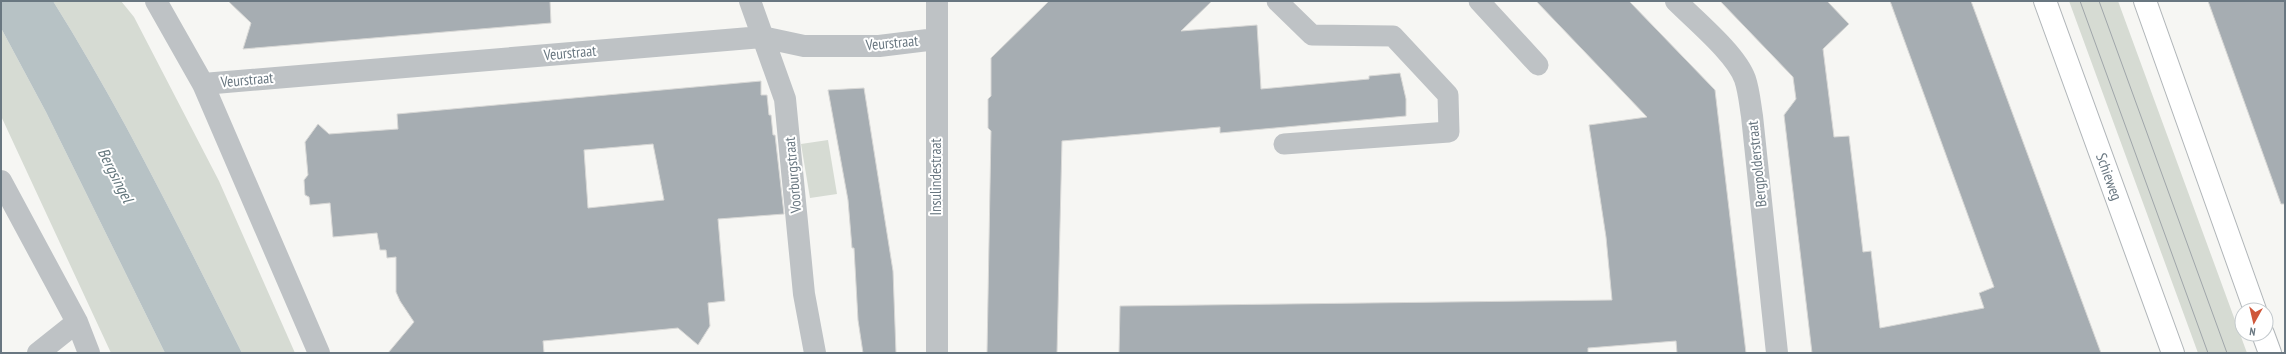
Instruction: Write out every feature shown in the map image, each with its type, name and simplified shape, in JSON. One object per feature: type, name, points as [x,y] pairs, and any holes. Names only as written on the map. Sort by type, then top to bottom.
[{"type":"main road","name":"Schieweg","points":[[2045,1],[2173,353]]},
{"type":"main road","points":[[2145,1],[2252,302]]},
{"type":"main road","points":[[2266,342],[2270,353]]},
{"type":"street","points":[[156,1],[203,84],[319,353]]},
{"type":"street","name":"Voorburgstraat","points":[[750,1],[785,99],[804,294],[815,353]]},
{"type":"street","name":"Insulindestraat","points":[[936,353],[936,39],[938,1]]},
{"type":"street","name":"Bergpolderstraat","points":[[1676,1],[1728,54],[1739,68],[1745,80],[1752,116],[1778,353]]},
{"type":"street","name":"Veurstraat","points":[[203,84],[762,37],[804,46],[879,46],[936,39]]},
{"type":"street","points":[[1,181],[76,322],[89,353]]},
{"type":"street","points":[[38,353],[76,322]]},
{"type":"lane","points":[[1277,1],[1312,36],[1392,36],[1448,95],[1449,132],[1284,144]]},
{"type":"lane","points":[[1479,1],[1538,65]]},
{"type":"shaded area","points":[[53,1],[121,1],[134,17],[219,181],[295,353],[242,353],[175,219],[128,131]]},
{"type":"shaded area","points":[[2069,1],[2118,1],[2234,318],[2234,342],[2243,342],[2247,353],[2198,353]]},
{"type":"shaded area","points":[[1,28],[46,112],[165,353],[111,353],[1,116]]},
{"type":"shaded area","points":[[828,140],[837,194],[810,198],[801,144]]},
{"type":"water","name":"Bergsingel","points":[[1,1],[53,1],[128,131],[175,219],[242,353],[165,353],[46,112],[1,28]]},
{"type":"building","points":[[228,1],[550,1],[551,23],[243,49],[251,23]]},
{"type":"building","points":[[1049,1],[1212,1],[1181,31],[1257,25],[1261,89],[1369,79],[1369,76],[1400,73],[1406,99],[1406,116],[1220,133],[1220,127],[1062,141],[1057,353],[987,353],[991,131],[988,128],[988,99],[991,96],[991,58]]},
{"type":"building","points":[[1536,1],[1629,1],[1715,90],[1746,353],[1677,353],[1676,341],[1588,348],[1588,353],[1119,353],[1120,306],[1612,300],[1606,237],[1589,125],[1647,117]]},
{"type":"building","points":[[1720,1],[1827,1],[1849,24],[1823,49],[1834,137],[1849,136],[1863,252],[1871,251],[1880,328],[1984,308],[1979,293],[1994,287],[1890,1],[1971,1],[2101,353],[1812,353],[1784,115],[1796,99],[1793,77]]},
{"type":"building","points":[[2208,1],[2285,1],[2285,204],[2281,204]]},
{"type":"building","points":[[761,81],[761,95],[767,95],[773,135],[775,135],[784,214],[718,219],[725,301],[708,303],[710,326],[698,345],[678,328],[543,341],[544,353],[388,353],[414,322],[400,301],[396,292],[396,257],[387,258],[386,250],[380,250],[377,233],[333,237],[330,203],[310,205],[309,197],[305,195],[304,180],[308,175],[305,142],[318,124],[329,134],[398,129],[397,114]],"holes":[[[653,144],[664,200],[588,208],[584,150]]]},
{"type":"building","points":[[864,88],[893,271],[896,353],[863,353],[858,320],[854,248],[852,248],[848,200],[828,90]]},
{"type":"tram line","points":[[2080,1],[2208,353]]},
{"type":"tram line","points":[[2099,1],[2227,353]]}]
